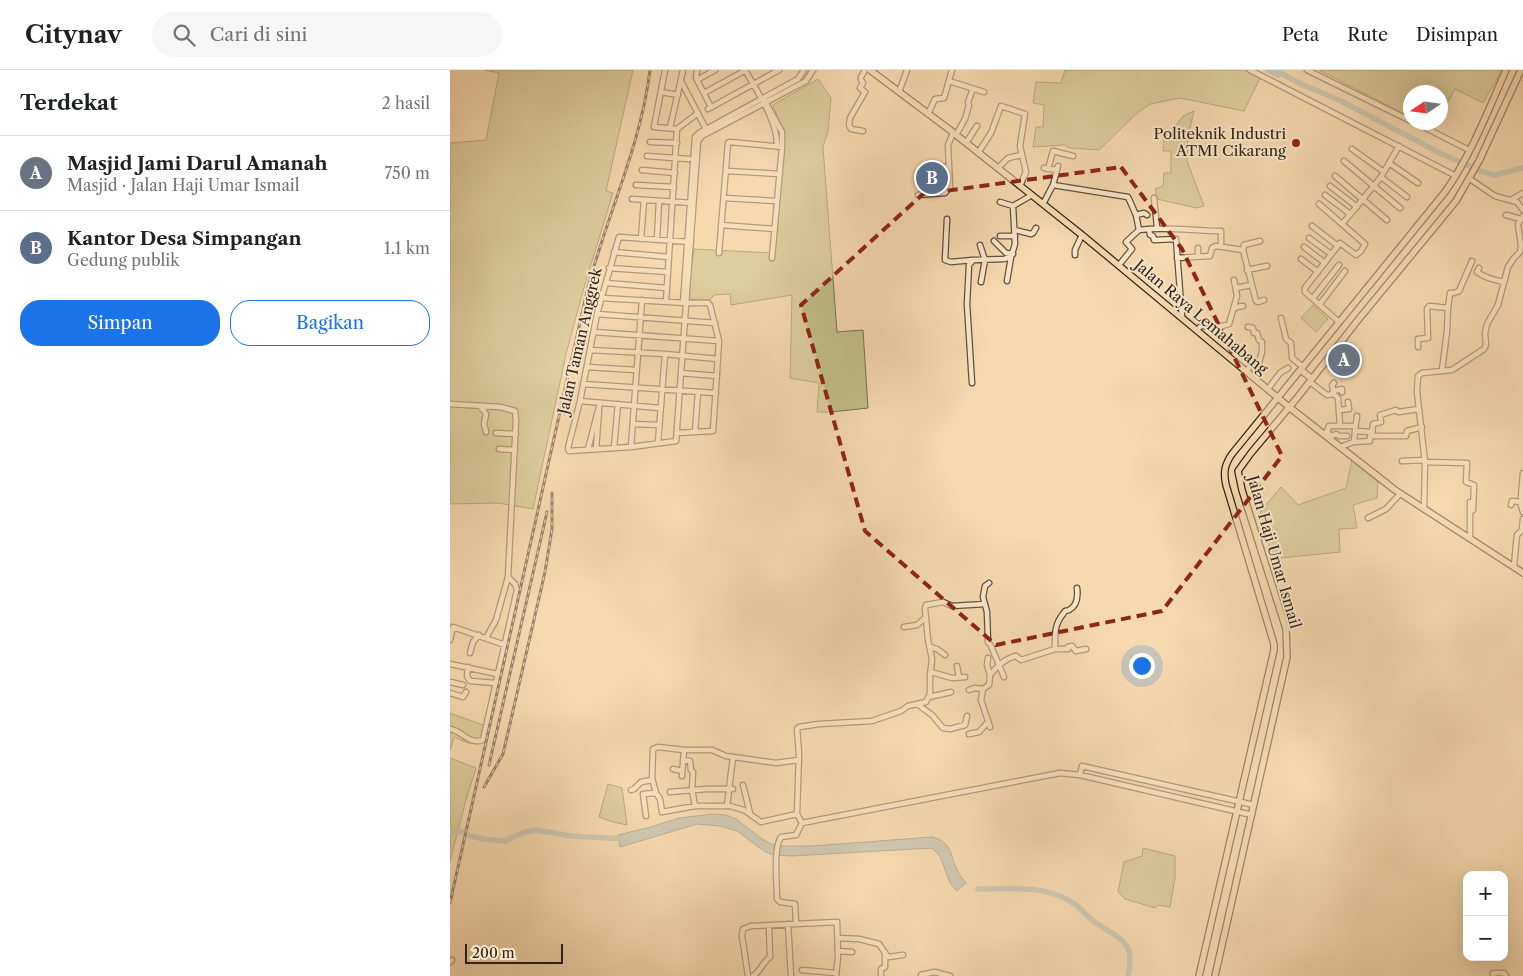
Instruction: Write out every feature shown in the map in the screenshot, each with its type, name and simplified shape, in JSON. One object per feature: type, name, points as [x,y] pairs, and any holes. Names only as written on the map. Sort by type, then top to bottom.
[{"type":"main road","name":"Jalan Raya Lemahabang","points":[[870,70],[1032,195],[1298,414],[1326,434],[1400,494],[1523,572]]},
{"type":"main road","points":[[1240,466],[1229,459],[1436,204],[1456,176],[1506,70]]},
{"type":"main road","name":"Jalan Haji Umar Ismail","points":[[1215,976],[1285,669],[1288,644],[1286,629],[1238,476],[1240,466],[1452,207],[1471,177],[1521,70]]},
{"type":"main road","points":[[1302,369],[1311,380]]},
{"type":"main road","points":[[1269,390],[1280,390],[1288,387]]},
{"type":"main road","points":[[1282,415],[1298,414],[1297,398]]},
{"type":"main road","name":"Jalan Haji Umar Ismail","points":[[1199,976],[1274,650],[1274,644],[1226,485],[1224,472],[1229,459]]},
{"type":"street","points":[[665,70],[654,127],[678,129],[698,113]]},
{"type":"street","points":[[670,128],[683,70]]},
{"type":"street","points":[[697,70],[697,80],[709,108],[779,70]]},
{"type":"street","points":[[697,80],[715,70]]},
{"type":"street","points":[[704,93],[745,70],[762,100],[776,132],[779,147],[780,174],[772,258]]},
{"type":"street","points":[[599,406],[588,449],[676,442],[695,138],[699,133],[707,131],[798,79],[804,70]]},
{"type":"street","points":[[762,100],[806,81],[813,70]]},
{"type":"street","points":[[863,131],[851,129],[848,125],[865,92],[860,88],[863,83],[861,78],[865,70]]},
{"type":"street","points":[[899,92],[907,70]]},
{"type":"street","points":[[928,114],[935,99],[944,98],[952,70]]},
{"type":"street","points":[[1250,70],[1456,176]]},
{"type":"street","points":[[1307,70],[1403,118]]},
{"type":"street","points":[[680,81],[707,131]]},
{"type":"street","points":[[949,81],[984,92]]},
{"type":"street","points":[[918,195],[945,193],[948,191],[950,187],[948,167],[949,141],[967,113],[972,89]]},
{"type":"street","points":[[661,92],[678,95]]},
{"type":"street","points":[[978,153],[991,133],[1001,106],[1024,114],[1020,146],[1026,172],[1020,186]]},
{"type":"street","points":[[966,143],[977,126]]},
{"type":"street","points":[[666,302],[678,129]]},
{"type":"street","points":[[1429,130],[1469,151]]},
{"type":"street","points":[[650,142],[677,144]]},
{"type":"street","points":[[719,254],[728,142],[779,147]]},
{"type":"street","points":[[1343,223],[1381,177],[1399,146]]},
{"type":"street","points":[[1352,149],[1384,172]]},
{"type":"street","points":[[1043,204],[1053,185],[1057,168],[1046,168],[1053,151],[1073,156]]},
{"type":"street","points":[[998,168],[1008,158],[1021,155]]},
{"type":"street","points":[[647,156],[689,158]]},
{"type":"street","points":[[1344,161],[1400,208]]},
{"type":"street","points":[[1390,163],[1418,183]]},
{"type":"street","points":[[936,167],[948,167]]},
{"type":"street","points":[[642,170],[675,173]]},
{"type":"street","points":[[726,170],[780,174]]},
{"type":"street","points":[[1335,176],[1387,220]]},
{"type":"street","points":[[1381,177],[1407,197]]},
{"type":"street","points":[[1471,177],[1495,196],[1517,202],[1523,210]]},
{"type":"street","points":[[636,185],[674,187]]},
{"type":"street","points":[[1053,185],[1128,197],[1136,215],[1139,230]]},
{"type":"street","points":[[1330,186],[1357,206]]},
{"type":"street","points":[[1510,200],[1523,193]]},
{"type":"street","points":[[1000,202],[1013,206],[1032,195]]},
{"type":"street","points":[[1325,196],[1350,214]]},
{"type":"street","points":[[632,198],[692,203]]},
{"type":"street","points":[[724,198],[777,201]]},
{"type":"street","points":[[1154,198],[1157,227]]},
{"type":"street","points":[[644,200],[641,239],[689,242]]},
{"type":"street","points":[[657,240],[660,201]]},
{"type":"street","points":[[1319,204],[1364,242],[1365,246],[1356,255],[1341,243],[1305,288],[1306,292],[1339,322]]},
{"type":"street","points":[[1008,281],[1015,236],[1013,206]]},
{"type":"street","points":[[1136,215],[1144,213],[1146,215]]},
{"type":"street","points":[[1424,509],[1425,461],[1419,409],[1418,376],[1452,370],[1484,349],[1486,345],[1485,333],[1487,324],[1498,305],[1510,262],[1520,252],[1522,246],[1518,224],[1522,217],[1506,215]]},
{"type":"street","points":[[947,219],[945,260],[951,262],[1004,259],[1012,255]]},
{"type":"street","points":[[721,225],[775,229]]},
{"type":"street","points":[[1312,226],[1338,246]]},
{"type":"street","points":[[1119,266],[1132,249],[1126,242],[1139,230],[1157,227],[1221,231],[1221,247]]},
{"type":"street","points":[[1015,230],[1031,234],[1036,228]]},
{"type":"street","points":[[1149,229],[1150,235],[1153,236],[1154,240],[1176,239],[1182,317]]},
{"type":"street","points":[[1075,255],[1075,250],[1082,235]]},
{"type":"street","points":[[1000,236],[1015,236]]},
{"type":"street","name":"Jalan Taman Anggrek","points":[[588,449],[570,451],[568,448],[580,401],[597,314],[619,237],[641,239]]},
{"type":"street","points":[[1310,238],[1332,254]]},
{"type":"street","points":[[994,241],[1006,253],[1012,255]]},
{"type":"street","points":[[1260,241],[1244,246],[1243,250],[1256,302],[1264,300]]},
{"type":"street","points":[[980,245],[985,260],[981,282]]},
{"type":"street","points":[[1177,258],[1210,256],[1212,248],[1221,247],[1243,250]]},
{"type":"street","points":[[1304,247],[1325,262]]},
{"type":"street","points":[[1198,248],[1198,256]]},
{"type":"street","points":[[614,252],[669,257]]},
{"type":"street","points":[[1301,259],[1318,272]]},
{"type":"street","points":[[972,383],[969,348],[968,265],[973,260]]},
{"type":"street","points":[[1442,371],[1450,293],[1458,291],[1472,261]]},
{"type":"street","points":[[1313,298],[1339,265]]},
{"type":"street","points":[[1247,270],[1267,266]]},
{"type":"street","points":[[609,268],[668,272]]},
{"type":"street","points":[[1480,268],[1477,272],[1481,275],[1492,280],[1504,282]]},
{"type":"street","points":[[1320,304],[1345,271]]},
{"type":"street","points":[[1230,322],[1237,298],[1234,280]]},
{"type":"street","points":[[606,283],[667,288]]},
{"type":"street","points":[[1236,288],[1251,285]]},
{"type":"street","points":[[602,298],[708,303],[710,305],[719,341],[713,431],[677,433]]},
{"type":"street","points":[[631,447],[642,300]]},
{"type":"street","points":[[1197,330],[1201,326],[1228,325],[1235,308],[1243,306]]},
{"type":"street","points":[[1418,347],[1418,339],[1428,338],[1428,306],[1448,308]]},
{"type":"street","points":[[597,314],[715,323]]},
{"type":"street","points":[[1281,318],[1287,340],[1291,343],[1292,358],[1302,369]]},
{"type":"street","points":[[1247,371],[1252,363],[1259,363],[1263,344],[1259,340],[1257,333],[1254,333],[1253,328],[1248,327]]},
{"type":"street","points":[[594,332],[719,341]]},
{"type":"street","points":[[590,350],[718,359]]},
{"type":"street","points":[[658,443],[665,354]]},
{"type":"street","points":[[587,367],[636,370]]},
{"type":"street","points":[[1269,390],[1280,373],[1288,368]]},
{"type":"street","points":[[681,373],[717,376]]},
{"type":"street","points":[[1311,380],[1328,394],[1342,389],[1342,392]]},
{"type":"street","points":[[1334,383],[1332,384],[1338,398],[1339,410],[1338,435]]},
{"type":"street","points":[[583,384],[716,393]]},
{"type":"street","points":[[695,432],[698,392]]},
{"type":"street","points":[[580,401],[599,406],[618,404],[660,408]]},
{"type":"street","points":[[1339,410],[1349,409],[1348,402]]},
{"type":"street","points":[[450,404],[513,409],[516,414],[508,577],[496,620],[486,638]]},
{"type":"street","points":[[614,448],[618,404]]},
{"type":"street","points":[[480,406],[486,414],[484,424],[486,432]]},
{"type":"street","points":[[596,449],[599,406]]},
{"type":"street","points":[[1340,447],[1354,442],[1370,441],[1373,424],[1381,422],[1380,415],[1396,410],[1398,412],[1419,409]]},
{"type":"street","points":[[1354,442],[1357,416]]},
{"type":"street","points":[[632,424],[659,426]]},
{"type":"street","points":[[1347,436],[1326,434],[1330,426],[1355,429],[1372,434],[1406,436],[1407,431],[1422,427]]},
{"type":"street","points":[[496,432],[516,434]]},
{"type":"street","points":[[499,449],[515,450]]},
{"type":"street","points":[[1402,461],[1467,463],[1466,482],[1474,485],[1473,510],[1471,511]]},
{"type":"street","points":[[1523,473],[1523,505]]},
{"type":"street","points":[[1368,518],[1386,509],[1400,494]]},
{"type":"street","points":[[1511,505],[1512,501],[1520,502],[1523,512]]},
{"type":"street","points":[[1470,502],[1470,538]]},
{"type":"street","points":[[1514,566],[1517,535],[1522,530],[1523,518]]},
{"type":"street","points":[[450,729],[457,731],[470,741],[483,740],[517,590],[515,584],[508,577]]},
{"type":"street","points":[[989,583],[985,586],[983,597],[988,642],[1004,677]]},
{"type":"street","points":[[1055,648],[1054,636],[1056,626],[1064,612],[1073,607],[1077,598],[1077,588]]},
{"type":"street","points":[[802,823],[797,814],[797,731],[799,727],[872,721],[900,711],[907,706],[926,702],[929,697],[932,659],[927,637],[926,605],[943,602],[952,606],[985,604]]},
{"type":"street","points":[[904,627],[916,625],[926,617]]},
{"type":"street","points":[[450,636],[452,627],[504,645]]},
{"type":"street","points":[[470,653],[479,635]]},
{"type":"street","points":[[990,672],[1016,656],[1021,660],[1055,648],[1063,650],[1072,646],[1076,651],[1086,649]]},
{"type":"street","points":[[930,648],[937,649],[945,655]]},
{"type":"street","points":[[969,734],[979,732],[989,724],[981,700],[983,689],[989,684],[988,658]]},
{"type":"street","points":[[450,664],[497,674]]},
{"type":"street","points":[[957,666],[959,678]]},
{"type":"street","points":[[468,667],[467,678],[470,681],[495,683]]},
{"type":"street","points":[[931,672],[952,678],[965,677]]},
{"type":"street","points":[[450,682],[463,685]]},
{"type":"street","points":[[969,690],[983,689]]},
{"type":"street","points":[[450,693],[463,697],[466,692]]},
{"type":"street","points":[[929,697],[951,692]]},
{"type":"street","points":[[917,704],[932,715],[940,726],[945,729],[965,725],[967,716]]},
{"type":"street","points":[[797,814],[761,822],[741,808],[727,806],[695,806],[662,812],[660,800],[652,780],[655,747],[712,750],[722,755],[776,763],[798,760]]},
{"type":"street","points":[[673,770],[682,773],[684,750]]},
{"type":"street","points":[[727,806],[731,789],[733,757]]},
{"type":"street","points":[[683,760],[691,762],[691,770],[693,772],[692,790],[695,806]]},
{"type":"street","points":[[1080,775],[1082,766],[1254,805]]},
{"type":"street","points":[[802,823],[1060,773],[1080,775],[1252,815]]},
{"type":"street","points":[[631,790],[641,782],[652,780]]},
{"type":"street","points":[[743,785],[750,813]]},
{"type":"street","points":[[670,792],[731,789]]},
{"type":"street","points":[[646,816],[643,794],[656,793]]},
{"type":"street","points":[[796,924],[795,904],[779,902],[778,900],[777,858],[780,837],[797,834],[802,823]]},
{"type":"street","points":[[770,926],[770,957],[762,966],[760,972],[754,976],[748,976],[742,936],[743,928],[836,921],[838,938],[836,975],[802,970]]},
{"type":"street","points":[[788,924],[791,976]]},
{"type":"street","points":[[838,938],[858,939],[879,944],[885,955],[885,967],[881,969],[881,976]]},
{"type":"street","points":[[838,951],[852,952]]},
{"type":"street","points":[[885,955],[892,958],[903,955]]},
{"type":"street","points":[[921,976],[934,972],[950,976]]},
{"type":"street","points":[[1493,976],[1493,973],[1504,973],[1506,976]]},
{"type":"highlighted area","points":[[1121,167],[1182,249],[1282,456],[1162,611],[996,645],[865,531],[801,305],[923,194]]},
{"type":"shaded area","points":[[485,70],[633,70],[606,191],[613,193],[566,354],[533,509],[498,503],[450,504],[450,143],[486,140],[499,73]]},
{"type":"shaded area","points":[[1065,70],[1245,70],[1260,78],[1244,111],[1180,98],[1150,104],[1136,114],[1099,150],[1070,148],[1064,145],[1033,147],[1036,127],[1043,127],[1044,105],[1033,103],[1036,82],[1061,83]]},
{"type":"shaded area","points":[[1319,70],[1502,70],[1483,103],[1455,89],[1448,102],[1448,85],[1403,85],[1403,113]]},
{"type":"shaded area","points":[[818,79],[831,98],[828,131],[823,147],[837,332],[863,330],[868,408],[831,412],[817,412],[819,383],[790,378],[792,295],[731,305],[730,294],[714,295],[710,300],[687,299],[694,249],[774,253],[785,138],[773,105]]},
{"type":"shaded area","points":[[1194,111],[1188,136],[1187,161],[1204,206],[1196,208],[1157,199],[1155,189],[1163,186],[1164,173],[1171,173],[1171,151],[1163,151],[1164,138],[1183,116]]},
{"type":"shaded area","points":[[1313,305],[1328,319],[1316,332],[1301,318]]},
{"type":"shaded area","points":[[1352,460],[1378,482],[1377,498],[1353,505],[1357,528],[1339,529],[1340,552],[1271,559],[1267,532],[1260,512],[1281,487],[1298,505],[1346,488]]},
{"type":"shaded area","points":[[450,713],[483,725],[481,742],[468,743],[454,737],[450,751]]},
{"type":"shaded area","points":[[450,758],[476,768],[450,861]]},
{"type":"shaded area","points":[[608,784],[622,788],[627,825],[599,817]]},
{"type":"shaded area","points":[[713,814],[726,815],[736,819],[762,839],[771,844],[784,846],[812,846],[932,837],[939,839],[947,845],[958,872],[966,883],[957,891],[950,883],[940,856],[932,848],[792,856],[773,855],[764,851],[737,831],[720,826],[697,824],[620,847],[618,835],[679,818]]},
{"type":"shaded area","points":[[1143,848],[1175,856],[1175,878],[1170,907],[1158,905],[1155,908],[1125,899],[1118,892],[1124,862],[1142,856]]},
{"type":"waterway","points":[[1268,70],[1278,75]]},
{"type":"waterway","points":[[1275,70],[1301,84],[1341,101],[1442,154],[1480,171],[1495,175],[1523,168]]},
{"type":"waterway","points":[[470,836],[505,841],[524,832],[537,830],[571,836],[626,839]]},
{"type":"waterway","points":[[450,831],[462,832]]},
{"type":"waterway","points":[[978,889],[1028,889],[1065,898],[1124,943],[1130,955],[1128,976]]},
{"type":"railway","points":[[450,903],[587,291],[639,126],[650,70]]},
{"type":"railway","points":[[484,787],[503,754],[545,572],[552,529],[552,493]]},
{"type":"railway","points":[[489,765],[547,512]]},
{"type":"place","name":"Politeknik Industri ATMI Cikarang","points":[[1296,143]]},
{"type":"place","name":"Kantor Desa Simpangan","points":[[932,178]]},
{"type":"place","name":"Masjid Jami Darul Amanah","points":[[1344,360]]}]
